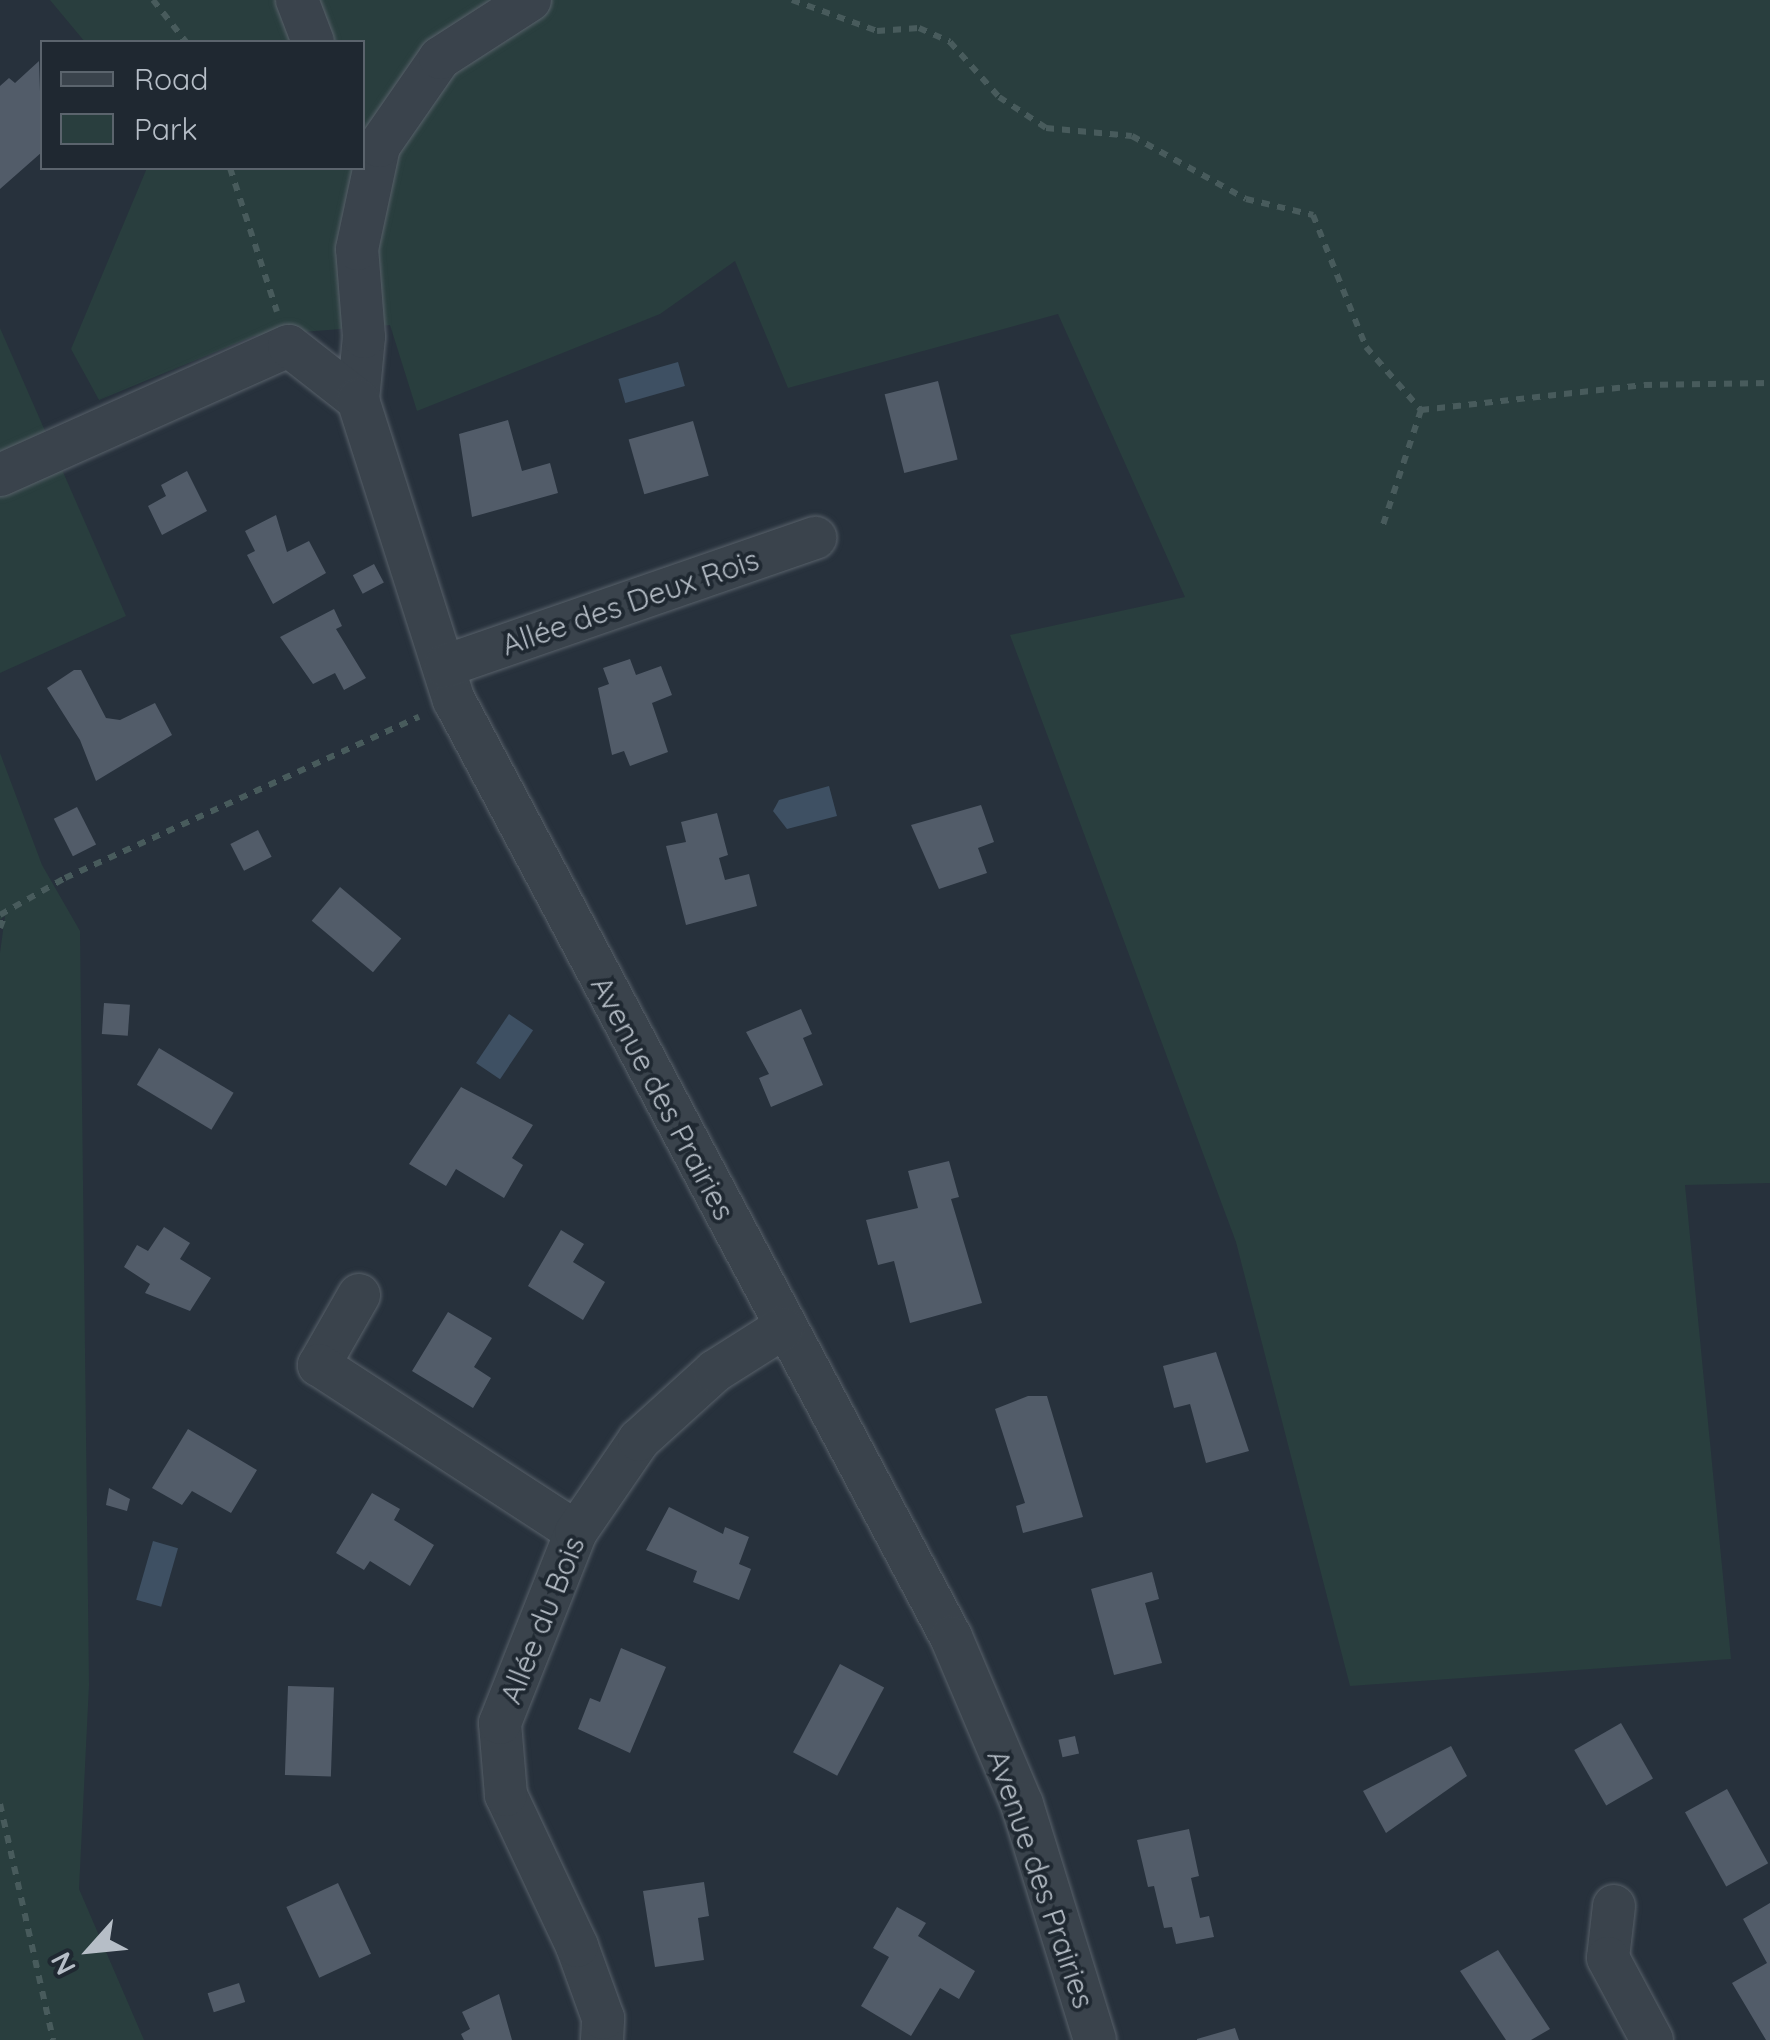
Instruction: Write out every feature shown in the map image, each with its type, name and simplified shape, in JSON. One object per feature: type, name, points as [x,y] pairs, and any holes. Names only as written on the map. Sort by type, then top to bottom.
[{"type":"street","points":[[297,0],[312,40]]},
{"type":"street","points":[[357,249],[379,146],[440,58],[530,0]]},
{"type":"street","points":[[346,170],[364,337],[358,400]]},
{"type":"street","points":[[0,476],[288,346],[358,400]]},
{"type":"street","name":"Avenue des Prairies","points":[[358,400],[450,683],[783,1328],[951,1636],[1022,1804],[1095,2040]]},
{"type":"street","name":"Allée des Deux Rois","points":[[450,683],[815,538]]},
{"type":"street","points":[[359,1295],[318,1365],[576,1532]]},
{"type":"street","name":"Allée du Bois","points":[[602,2040],[603,2018],[577,1946],[506,1795],[500,1723],[576,1532],[638,1440],[715,1372],[783,1328]]},
{"type":"street","points":[[1614,1906],[1608,1958],[1652,2040]]},
{"type":"path","points":[[153,0],[184,40]]},
{"type":"path","points":[[792,0],[877,31],[919,28],[950,42],[999,97],[1046,128],[1132,136],[1246,199],[1313,215],[1366,347],[1421,410]]},
{"type":"path","points":[[231,170],[288,346]]},
{"type":"path","points":[[1421,410],[1644,384],[1770,383]]},
{"type":"path","points":[[1382,528],[1421,410]]},
{"type":"path","points":[[0,928],[3,914],[65,878],[450,683]]},
{"type":"path","points":[[0,1804],[53,2040]]},
{"type":"green space","points":[[50,0],[1770,0],[1770,1183],[1685,1185],[1731,1659],[1350,1686],[1236,1242],[1010,635],[1185,597],[1058,314],[788,388],[735,261],[660,314],[417,411],[390,325],[254,336],[99,400],[71,349],[146,170],[365,170],[365,40],[83,40]]},
{"type":"green space","points":[[0,328],[126,616],[0,673]]},
{"type":"green space","points":[[0,753],[42,865],[80,931],[89,1685],[79,1889],[144,2040],[0,2040],[0,953],[5,916],[0,920]]},
{"type":"water","points":[[678,362],[685,386],[625,403],[618,379]]},
{"type":"water","points":[[829,786],[837,816],[787,829],[773,811],[779,800]]},
{"type":"water","points":[[509,1014],[533,1030],[500,1079],[476,1063]]},
{"type":"water","points":[[153,1541],[178,1548],[161,1607],[136,1600]]},
{"type":"building","points":[[39,61],[40,154],[0,189],[0,86],[9,78],[15,83]]},
{"type":"building","points":[[938,381],[958,460],[904,473],[885,394]]},
{"type":"building","points":[[508,420],[522,471],[550,463],[558,493],[472,517],[459,434]]},
{"type":"building","points":[[693,421],[709,476],[644,494],[629,439]]},
{"type":"building","points":[[187,471],[207,511],[162,535],[148,506],[166,496],[161,485]]},
{"type":"building","points":[[276,515],[287,552],[309,541],[326,573],[273,604],[247,555],[255,551],[245,531]]},
{"type":"building","points":[[374,564],[384,583],[363,594],[353,575]]},
{"type":"building","points":[[334,609],[342,626],[336,629],[366,678],[344,690],[335,673],[313,684],[280,637]]},
{"type":"building","points":[[630,659],[636,675],[661,666],[672,695],[652,703],[668,752],[630,766],[624,751],[612,755],[598,688],[609,684],[603,668]]},
{"type":"building","points":[[74,670],[81,670],[106,718],[120,720],[155,703],[172,735],[96,781],[80,740],[47,688]]},
{"type":"building","points":[[981,805],[994,842],[978,848],[987,873],[939,889],[911,825]]},
{"type":"building","points":[[77,807],[96,844],[73,856],[54,819]]},
{"type":"building","points":[[717,813],[728,855],[719,858],[725,880],[749,874],[757,906],[686,925],[666,846],[686,842],[681,822]]},
{"type":"building","points":[[258,830],[272,857],[244,871],[230,844]]},
{"type":"building","points":[[340,887],[401,938],[373,972],[312,921]]},
{"type":"building","points":[[104,1003],[130,1005],[128,1036],[102,1034]]},
{"type":"building","points":[[801,1009],[812,1034],[803,1038],[823,1085],[771,1107],[759,1078],[769,1074],[746,1032]]},
{"type":"building","points":[[159,1048],[234,1093],[211,1130],[137,1085]]},
{"type":"building","points":[[461,1087],[533,1125],[512,1158],[523,1165],[504,1198],[456,1169],[446,1186],[409,1164]]},
{"type":"building","points":[[949,1161],[959,1197],[951,1199],[982,1303],[910,1323],[894,1261],[878,1265],[866,1220],[918,1208],[908,1171]]},
{"type":"building","points":[[164,1227],[190,1243],[180,1259],[211,1278],[190,1311],[145,1293],[150,1284],[124,1267],[137,1245],[148,1251]]},
{"type":"building","points":[[561,1230],[584,1244],[573,1262],[605,1282],[583,1320],[528,1286]]},
{"type":"building","points":[[448,1312],[492,1338],[474,1367],[491,1378],[473,1408],[412,1371]]},
{"type":"building","points":[[1216,1352],[1249,1451],[1206,1463],[1190,1404],[1174,1408],[1163,1366]]},
{"type":"building","points":[[1028,1396],[1047,1396],[1083,1517],[1023,1533],[1016,1506],[1025,1503],[995,1409]]},
{"type":"building","points":[[188,1429],[257,1470],[231,1513],[192,1491],[182,1505],[152,1488]]},
{"type":"building","points":[[109,1488],[130,1499],[127,1511],[106,1505]]},
{"type":"building","points":[[372,1493],[400,1509],[394,1520],[434,1545],[410,1586],[370,1561],[364,1570],[336,1553]]},
{"type":"building","points":[[669,1507],[723,1534],[725,1527],[749,1537],[739,1564],[751,1569],[739,1600],[693,1582],[697,1571],[646,1550]]},
{"type":"building","points":[[1152,1572],[1159,1599],[1145,1603],[1162,1663],[1114,1675],[1091,1589]]},
{"type":"building","points":[[621,1648],[666,1667],[630,1753],[578,1729],[590,1698],[600,1702]]},
{"type":"building","points":[[840,1664],[884,1687],[837,1776],[793,1752]]},
{"type":"building","points":[[288,1686],[334,1688],[331,1777],[285,1775]]},
{"type":"building","points":[[1621,1723],[1653,1778],[1606,1805],[1574,1750]]},
{"type":"building","points":[[1075,1736],[1079,1754],[1062,1757],[1058,1740]]},
{"type":"building","points":[[1451,1746],[1467,1776],[1386,1833],[1363,1791]]},
{"type":"building","points":[[1727,1789],[1768,1863],[1726,1887],[1685,1812]]},
{"type":"building","points":[[1189,1829],[1199,1876],[1191,1878],[1200,1918],[1209,1916],[1214,1937],[1176,1944],[1172,1927],[1164,1928],[1154,1886],[1148,1887],[1137,1840]]},
{"type":"building","points":[[704,1882],[709,1916],[698,1918],[704,1960],[655,1967],[643,1891]]},
{"type":"building","points":[[338,1883],[371,1954],[319,1978],[286,1907]]},
{"type":"building","points":[[1770,1903],[1770,2040],[1766,2040],[1732,1983],[1767,1963],[1743,1919]]},
{"type":"building","points":[[897,1907],[926,1923],[918,1936],[975,1971],[959,1999],[940,1988],[911,2036],[861,2006],[889,1957],[873,1948]]},
{"type":"building","points":[[1498,1950],[1550,2029],[1531,2040],[1506,2040],[1460,1971]]},
{"type":"building","points":[[239,1983],[245,2002],[214,2012],[208,1993]]},
{"type":"building","points":[[499,1994],[512,2040],[464,2040],[461,2034],[470,2029],[462,2012]]},
{"type":"building","points":[[1235,2028],[1239,2040],[1197,2040],[1197,2039]]}]
